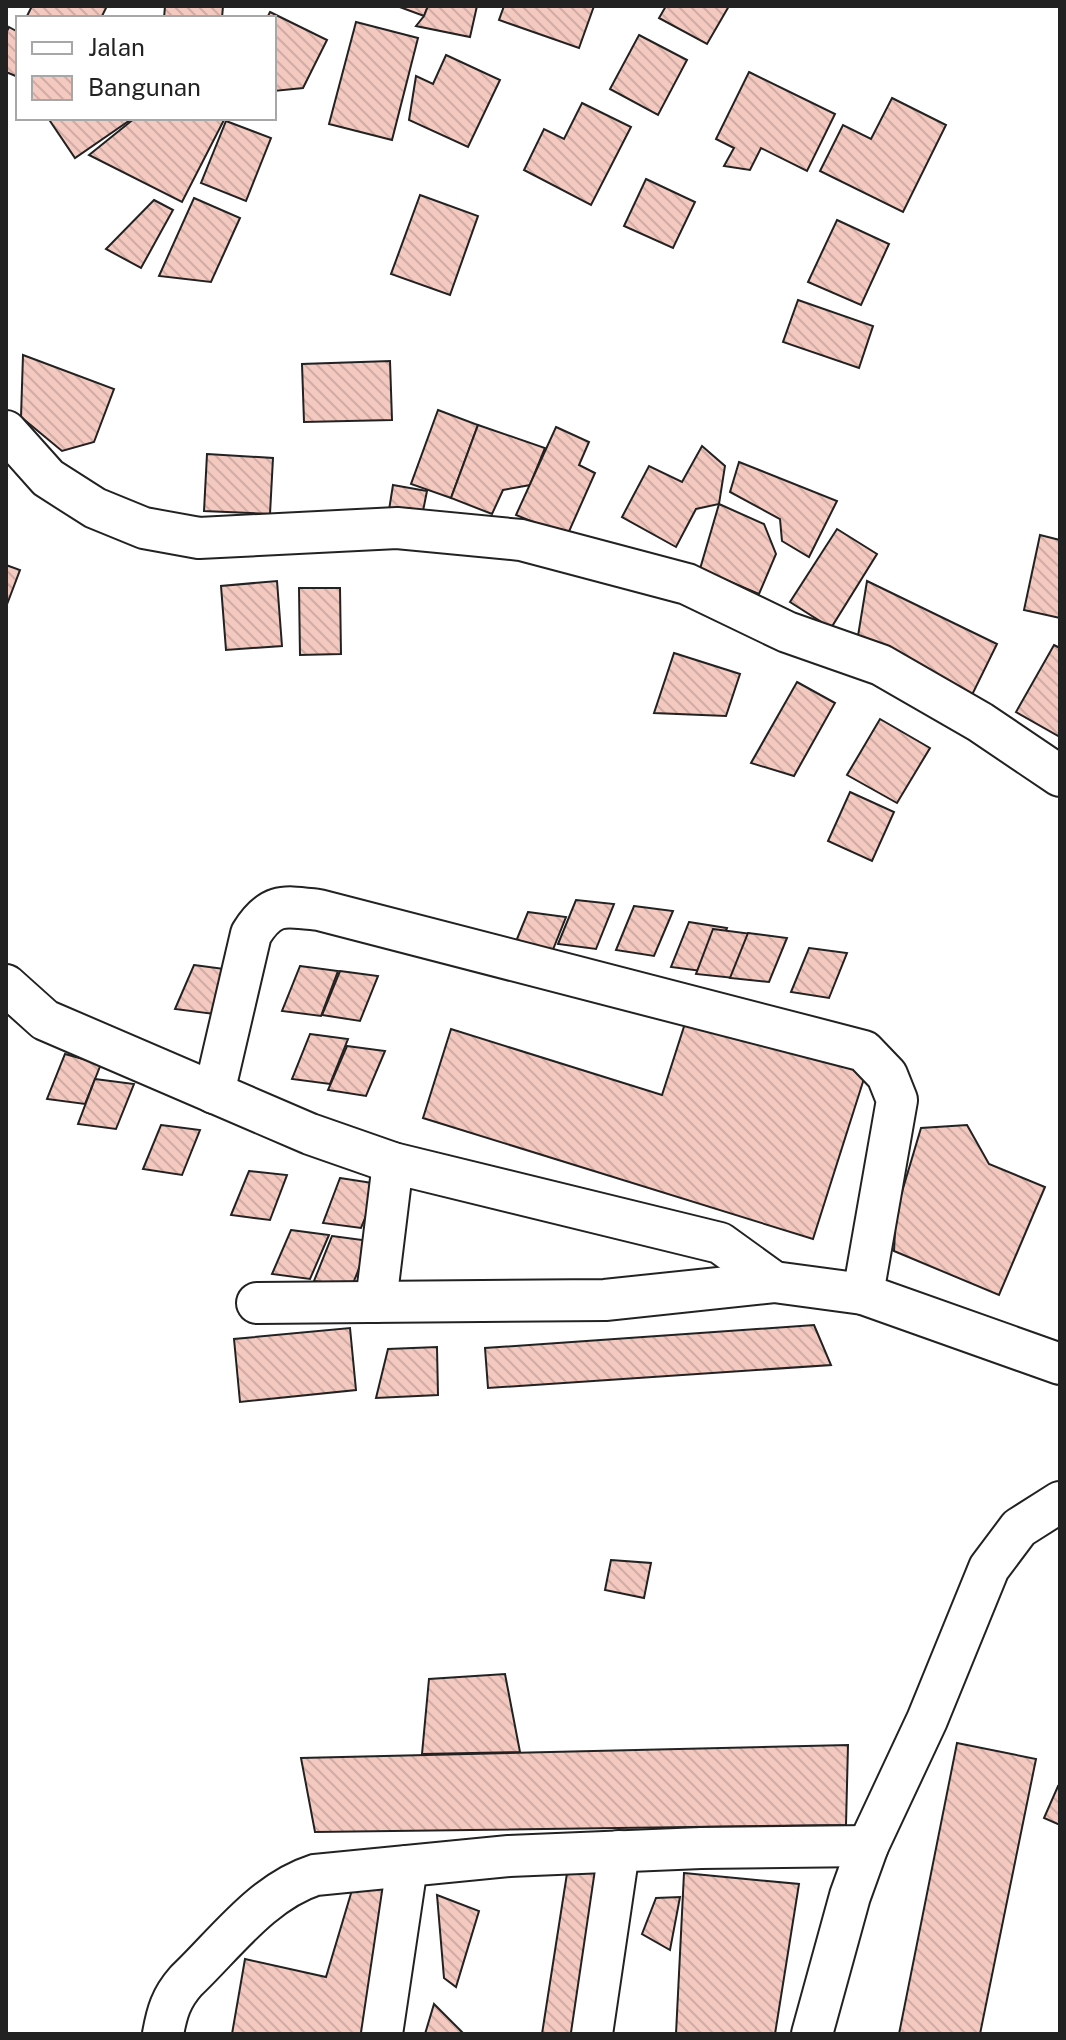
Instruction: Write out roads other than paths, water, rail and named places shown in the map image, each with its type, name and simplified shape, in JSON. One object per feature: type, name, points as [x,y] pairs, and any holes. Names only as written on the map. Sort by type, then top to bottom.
[{"type":"street","points":[[6,431],[48,478],[95,508],[144,528],[199,538],[397,528],[521,540],[687,584],[787,632],[881,665],[980,722],[1060,776]]},
{"type":"street","points":[[214,1093],[251,934],[262,917],[276,909],[289,907],[319,910],[864,1051],[887,1075],[897,1100],[863,1294]]},
{"type":"street","points":[[6,985],[45,1020],[310,1134],[393,1163],[720,1243],[774,1282]]},
{"type":"street","points":[[376,1302],[393,1163]]},
{"type":"street","points":[[257,1303],[605,1300],[774,1282],[863,1294],[1060,1364]]},
{"type":"street","points":[[812,2034],[850,1896],[868,1846],[927,1720],[994,1559],[1019,1528],[1060,1502]]},
{"type":"street","points":[[163,2034],[167,2010],[174,1995],[262,1906],[286,1887],[315,1875],[509,1856],[868,1846]]},
{"type":"street","points":[[592,2034],[619,1851]]},
{"type":"street","points":[[382,2034],[407,1866]]}]
